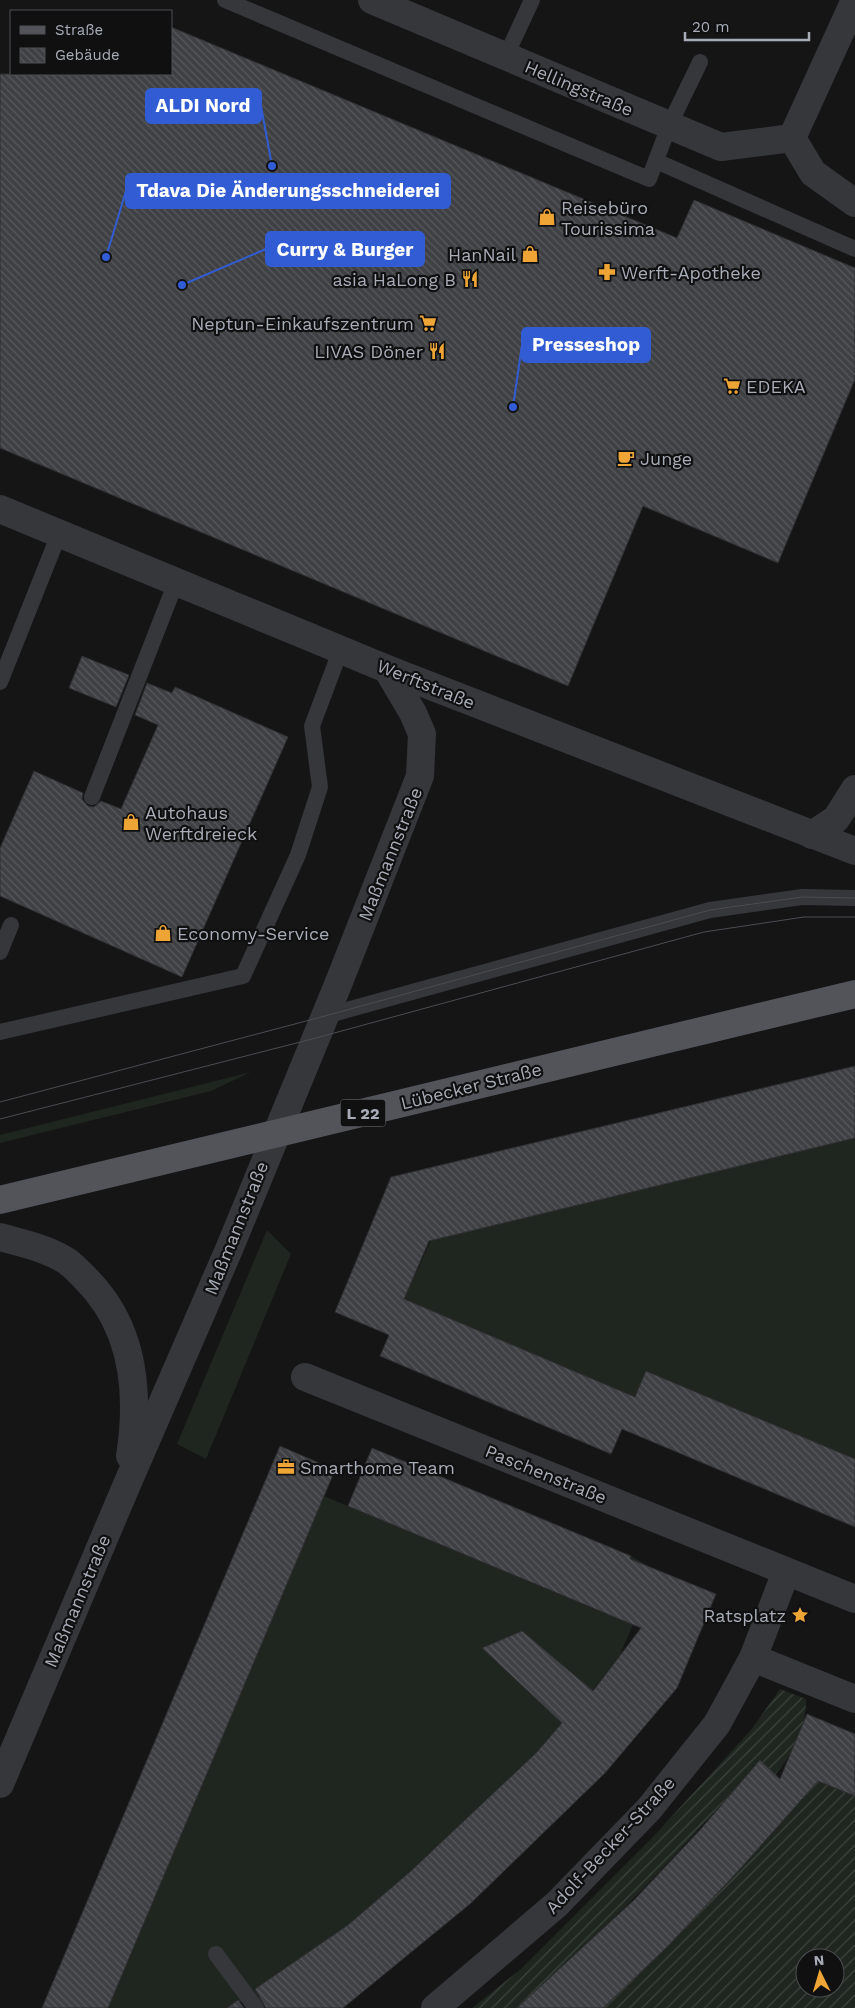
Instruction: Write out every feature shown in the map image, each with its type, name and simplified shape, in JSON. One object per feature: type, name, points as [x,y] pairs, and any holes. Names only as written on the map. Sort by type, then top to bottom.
[{"type":"main road","name":"Lübecker Straße","points":[[0,1200],[796,1006],[855,994]]},
{"type":"street","name":"Hellingstraße","points":[[372,0],[721,147],[792,138]]},
{"type":"street","points":[[855,0],[792,138],[812,173],[855,203]]},
{"type":"street","name":"Werftstraße","points":[[0,509],[387,669],[855,851]]},
{"type":"street","name":"Maßmannstraße","points":[[0,1784],[125,1488],[230,1247],[339,982],[420,776],[422,734],[387,669]]},
{"type":"street","points":[[812,835],[836,819],[855,788]]},
{"type":"street","points":[[0,1237],[36,1246],[67,1260],[98,1291],[120,1326],[132,1368],[134,1407],[134,1427],[125,1488]]},
{"type":"street","name":"Paschenstraße","points":[[305,1377],[786,1572]]},
{"type":"street","points":[[786,1572],[855,1600]]},
{"type":"street","name":"Adolf-Becker-Straße","points":[[435,2008],[557,1904],[649,1809],[717,1724],[754,1658],[786,1572]]},
{"type":"street","points":[[754,1658],[855,1699]]},
{"type":"lane","points":[[225,0],[257,6],[649,179],[669,126],[700,62]]},
{"type":"lane","points":[[506,56],[532,0]]},
{"type":"lane","points":[[656,161],[855,248]]},
{"type":"lane","points":[[0,682],[60,534]]},
{"type":"lane","points":[[92,797],[176,582]]},
{"type":"lane","points":[[0,1032],[243,976],[298,855],[320,787],[312,726],[341,649]]},
{"type":"lane","points":[[325,1016],[710,910],[802,896],[855,898]]},
{"type":"lane","points":[[0,952],[11,925]]},
{"type":"lane","points":[[216,1954],[256,2008]]},
{"type":"shaded area","points":[[251,1072],[211,1091],[0,1143],[0,1135]]},
{"type":"shaded area","points":[[855,1138],[855,1459],[647,1371],[635,1397],[404,1299],[431,1240]]},
{"type":"shaded area","points":[[267,1230],[291,1254],[206,1459],[177,1444]]},
{"type":"shaded area","points":[[324,1496],[606,1614],[631,1556],[656,1570],[620,1655],[592,1691],[536,1753],[444,1842],[348,1925],[316,1948],[284,2008],[248,2008],[243,2001],[233,2008],[108,2008]]},
{"type":"shaded area","points":[[780,1689],[806,1699],[806,1709],[793,1749],[775,1775],[760,1760],[643,1889],[581,1950],[516,2008],[472,2008],[521,1969],[653,1837],[751,1730]]},
{"type":"shaded area","points":[[818,1781],[855,1796],[855,2008],[603,2008],[674,1939],[740,1869]]},
{"type":"building","name":"Neptun-Einkaufszentrum","points":[[172,27],[677,238],[694,200],[855,268],[855,379],[778,563],[643,506],[568,686],[0,448],[0,74],[172,75]]},
{"type":"building","points":[[82,656],[129,675],[116,707],[69,688]]},
{"type":"building","name":"Autohaus Werftdreieck","points":[[147,683],[172,693],[175,687],[288,737],[182,977],[0,896],[0,848],[34,771],[83,793],[82,799],[88,806],[94,807],[101,801],[121,809],[158,725],[135,715]]},
{"type":"building","points":[[855,1066],[855,1138],[429,1241],[404,1299],[635,1397],[646,1371],[855,1459],[855,1527],[622,1429],[611,1454],[380,1356],[389,1335],[335,1312],[391,1177]]},
{"type":"building","points":[[280,1446],[335,1470],[108,2008],[42,2008]]},
{"type":"building","points":[[372,1448],[631,1556],[630,1559],[716,1594],[677,1688],[605,1773],[470,1904],[343,2008],[266,2008],[255,1989],[348,1925],[412,1870],[536,1753],[562,1723],[482,1648],[522,1631],[593,1691],[641,1628],[348,1506]]},
{"type":"building","points":[[807,1714],[855,1734],[855,1796],[818,1781],[740,1869],[667,1947],[603,2008],[517,2008],[634,1900],[700,1830],[760,1760],[780,1779]]},
{"type":"building","points":[[238,2000],[244,2008],[227,2008]]},
{"type":"tram line","points":[[0,1102],[325,1016],[710,910],[802,897],[855,898]]},
{"type":"tram line","points":[[0,1119],[316,1038],[704,932],[804,917],[855,917]]},
{"type":"place","name":"ALDI Nord","points":[[272,166]]},
{"type":"place","name":"Reisebüro Tourissima","points":[[547,217]]},
{"type":"place","name":"HanNail","points":[[530,254]]},
{"type":"place","name":"Tdava Die Änderungsschneiderei","points":[[106,257]]},
{"type":"place","name":"Werft-Apotheke","points":[[607,272]]},
{"type":"place","name":"asia HaLong B","points":[[470,279]]},
{"type":"place","name":"Curry & Burger","points":[[182,285]]},
{"type":"place","name":"Neptun-Einkaufszentrum","points":[[428,323]]},
{"type":"place","name":"LIVAS Döner","points":[[437,351]]},
{"type":"place","name":"EDEKA","points":[[732,386]]},
{"type":"place","name":"Presseshop","points":[[513,407]]},
{"type":"place","name":"Junge","points":[[626,458]]},
{"type":"place","name":"Autohaus Werftdreieck","points":[[131,822]]},
{"type":"place","name":"Economy-Service","points":[[163,933]]},
{"type":"place","name":"Smarthome Team","points":[[286,1467]]},
{"type":"place","name":"Ratsplatz","points":[[800,1615]]}]
